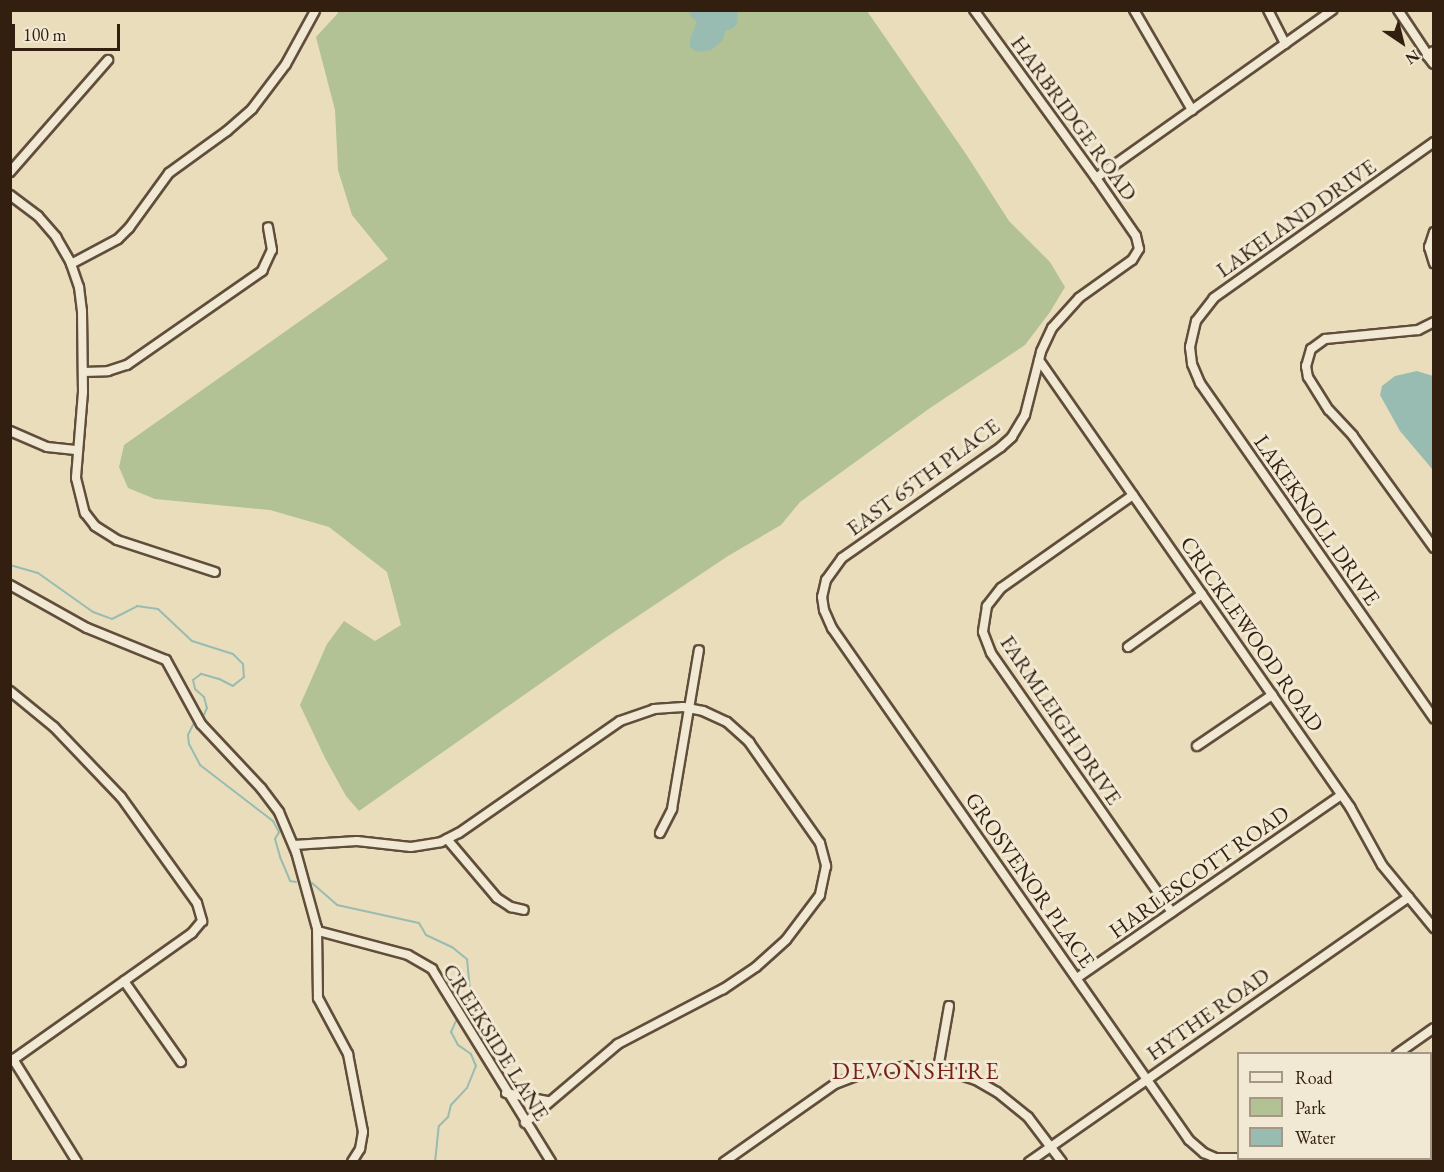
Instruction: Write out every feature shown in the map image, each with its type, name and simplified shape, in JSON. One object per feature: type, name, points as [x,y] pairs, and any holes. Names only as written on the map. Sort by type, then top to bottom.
[{"type":"street","name":"HARBRIDGE ROAD","points":[[974,10],[1096,178],[1136,236],[1139,249]]},
{"type":"street","points":[[1134,10],[1192,110]]},
{"type":"street","points":[[1268,10],[1285,44]]},
{"type":"street","points":[[1096,178],[1332,10]]},
{"type":"street","points":[[1398,10],[1432,57]]},
{"type":"street","points":[[71,264],[118,239],[129,228],[169,173],[227,131],[252,109],[286,64],[315,11]]},
{"type":"street","points":[[10,172],[108,60]]},
{"type":"street","name":"LAKELAND DRIVE","points":[[1192,334],[1201,313],[1214,298],[1434,142]]},
{"type":"street","points":[[10,195],[50,228],[71,264],[82,304],[83,372],[78,491],[85,513],[95,526],[127,544],[214,572]]},
{"type":"street","points":[[83,372],[108,371],[127,365],[262,271],[272,250],[268,227]]},
{"type":"street","points":[[1434,232],[1429,244],[1434,263]]},
{"type":"street","name":"EAST 65TH PLACE","points":[[823,590],[832,568],[842,558],[1012,437],[1025,415],[1039,360],[1052,328],[1069,307],[1090,289],[1132,260],[1139,249]]},
{"type":"street","points":[[1434,322],[1418,330],[1325,339],[1311,349],[1306,366],[1308,377],[1329,410],[1353,436],[1434,548]]},
{"type":"street","name":"LAKEKNOLL DRIVE","points":[[1192,334],[1191,360],[1200,383],[1434,720]]},
{"type":"street","name":"CRICKLEWOOD ROAD","points":[[1039,360],[1341,795],[1382,865],[1434,928]]},
{"type":"street","points":[[10,431],[47,447],[78,450]]},
{"type":"street","name":"FARMLEIGH DRIVE","points":[[1133,495],[1001,588],[987,606],[983,632],[991,653],[1172,912]]},
{"type":"street","points":[[10,585],[87,628],[166,660],[201,724],[269,799],[283,821],[294,845],[318,931],[318,998],[324,1013],[346,1049],[363,1125],[362,1142],[352,1161]]},
{"type":"street","name":"GROSVENOR PLACE","points":[[823,590],[824,610],[832,628],[1193,1145],[1216,1158],[1237,1158]]},
{"type":"street","points":[[1128,647],[1202,594]]},
{"type":"street","points":[[660,833],[672,809],[699,650]]},
{"type":"street","points":[[10,691],[54,727],[126,802],[199,905],[202,921],[192,933],[12,1060],[77,1161]]},
{"type":"street","points":[[1197,746],[1272,695]]},
{"type":"street","points":[[294,845],[357,841],[411,848],[447,839],[620,721],[654,709],[690,708],[715,716],[737,730],[819,840],[826,866],[820,896],[799,926],[748,973],[717,992],[625,1039],[548,1101],[525,1123]]},
{"type":"street","name":"HARLESCOTT ROAD","points":[[1077,978],[1341,795]]},
{"type":"street","points":[[447,839],[497,898],[511,907],[524,910]]},
{"type":"street","name":"HYTHE ROAD","points":[[1029,1161],[1409,897]]},
{"type":"street","name":"CREEKSIDE LANE","points":[[318,931],[408,955],[429,966],[440,979],[506,1093],[551,1161]]},
{"type":"street","points":[[124,981],[182,1062]]},
{"type":"street","points":[[938,1069],[949,1006]]},
{"type":"street","points":[[1398,1052],[1434,1028]]},
{"type":"street","points":[[724,1161],[824,1090],[847,1078],[895,1067],[938,1069],[976,1080],[1005,1097],[1028,1117],[1062,1161]]},
{"type":"street","points":[[506,1093],[548,1101]]},
{"type":"green space","points":[[337,11],[867,11],[966,154],[1009,221],[1050,262],[1065,287],[1050,312],[1025,345],[930,408],[800,502],[781,525],[728,556],[605,638],[359,811],[346,796],[300,705],[327,644],[344,621],[375,641],[401,625],[387,572],[329,527],[270,510],[155,499],[128,488],[119,467],[124,445],[388,259],[352,215],[338,170],[335,110],[316,37],[338,13]]},
{"type":"water","points":[[689,10],[738,11],[737,23],[733,28],[725,31],[723,40],[711,50],[697,52],[690,47],[690,39],[697,22],[691,17]]},
{"type":"water","points":[[1417,371],[1433,376],[1433,470],[1400,431],[1380,395],[1382,386],[1395,376]]},
{"type":"waterway","points":[[10,565],[38,573],[93,612],[112,619],[137,606],[158,609],[192,641],[233,654],[243,664],[244,677],[233,686],[201,674],[193,680],[195,689],[204,697],[207,708],[203,717]]},
{"type":"waterway","points":[[194,723],[188,735],[189,744],[200,765],[273,821],[279,832],[275,839],[280,857],[290,881],[296,882]]},
{"type":"waterway","points":[[312,883],[337,905],[419,923],[426,935],[452,947],[467,959],[471,1000],[466,1012]]},
{"type":"waterway","points":[[435,1162],[439,1126],[448,1117],[451,1105],[467,1088],[476,1066],[471,1054],[458,1045],[451,1032],[456,1021]]},
{"type":"district","name":"DEVONSHIRE","points":[[916,1071]]}]
